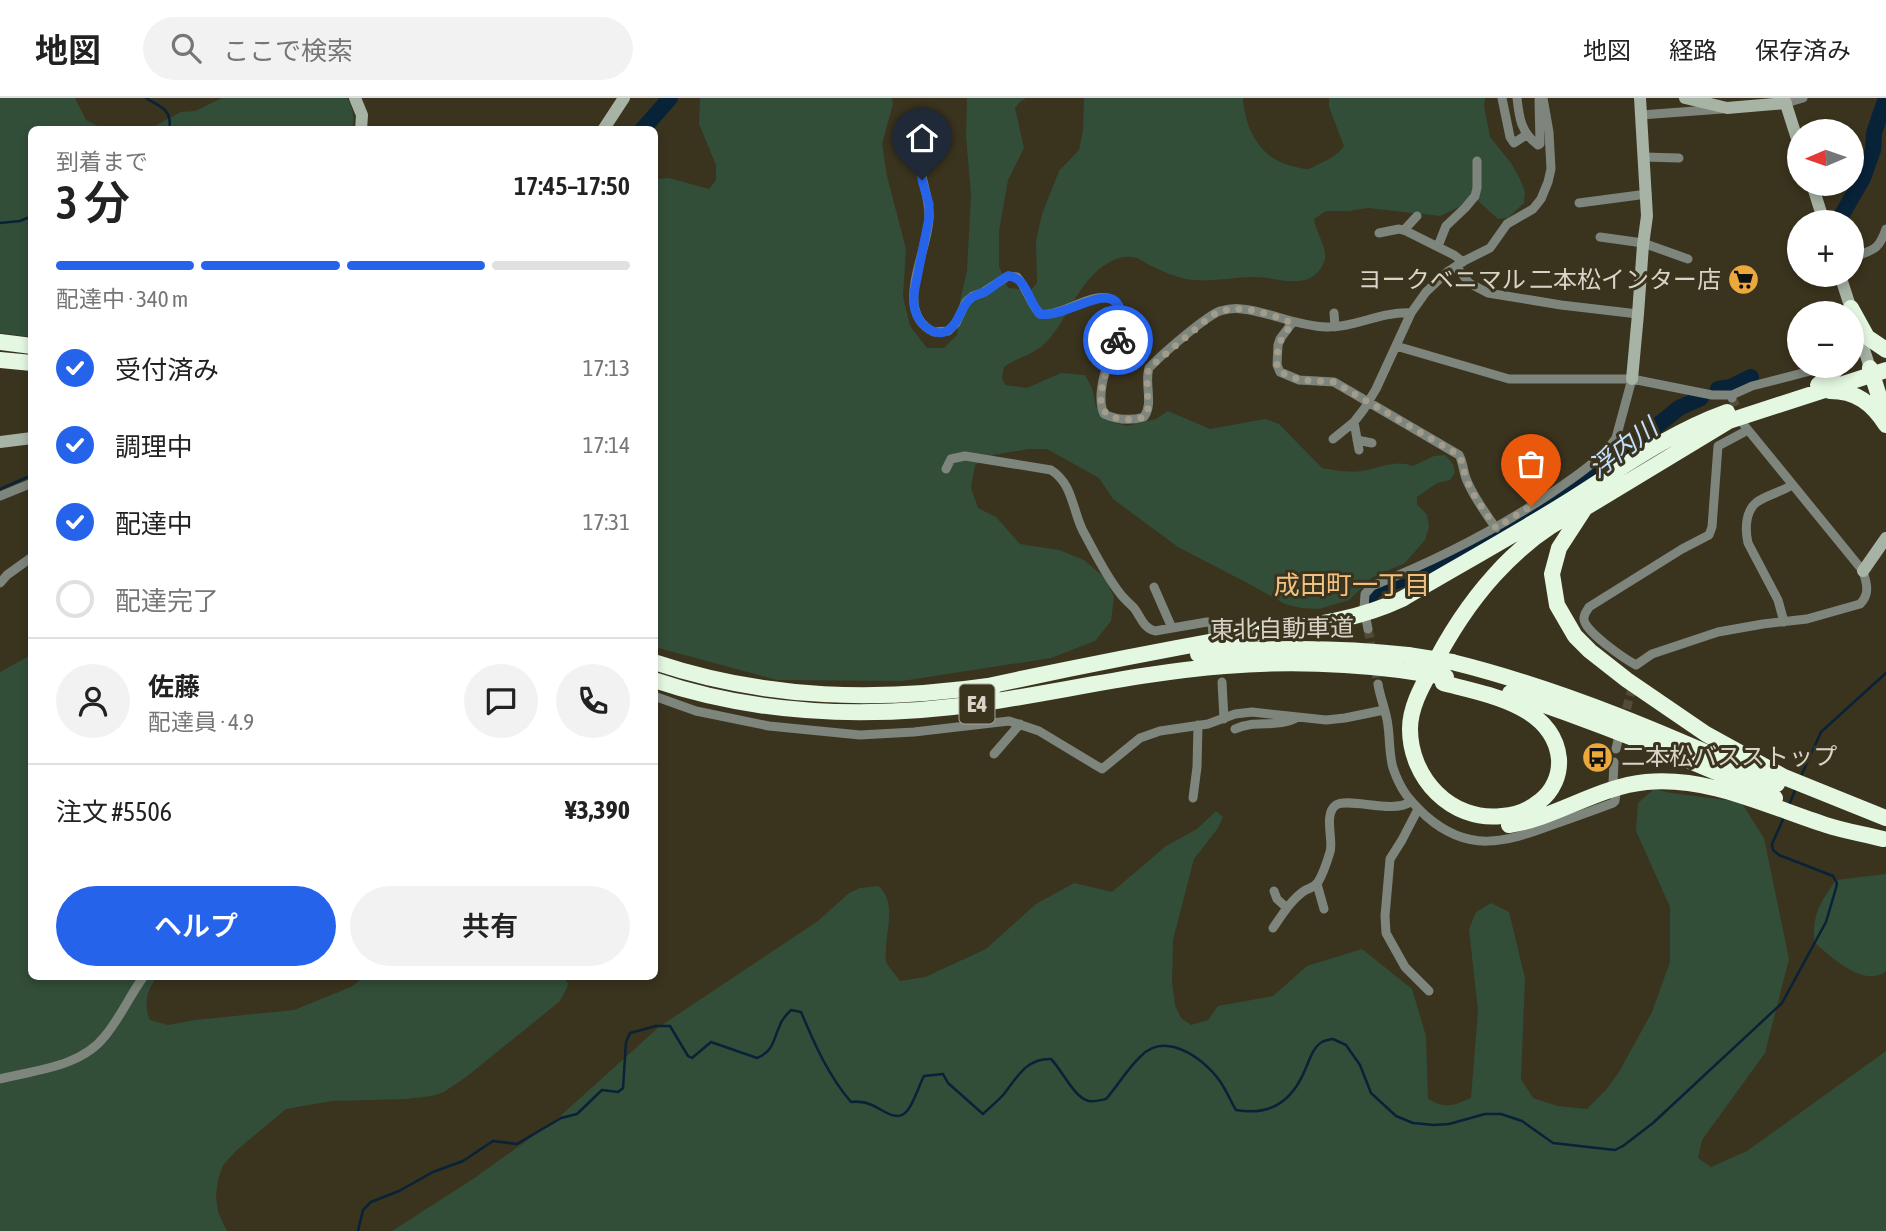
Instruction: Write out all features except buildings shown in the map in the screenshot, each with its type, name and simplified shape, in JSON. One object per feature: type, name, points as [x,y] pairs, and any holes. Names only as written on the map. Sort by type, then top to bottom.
[{"type":"highway","points":[[1864,332],[1886,350]]},
{"type":"highway","points":[[0,342],[28,345]]},
{"type":"highway","points":[[0,360],[28,363]]},
{"type":"highway","points":[[988,686],[1184,646],[1321,625],[1380,609],[1402,599],[1532,523],[1643,452],[1698,423],[1819,381],[1876,371],[1886,363]]},
{"type":"highway","points":[[1876,371],[1886,418]]},
{"type":"highway","points":[[1447,674],[1520,707],[1542,723],[1550,733],[1559,756],[1559,768],[1549,792],[1542,800],[1521,812],[1497,817],[1472,814],[1447,802],[1424,778],[1412,752],[1411,717],[1421,688],[1446,639],[1489,581],[1535,538],[1569,515],[1729,421],[1823,378]]},
{"type":"highway","points":[[1819,381],[1858,396],[1872,406],[1886,425]]},
{"type":"highway","points":[[1585,508],[1559,548],[1552,575],[1557,605],[1575,636],[1627,680],[1706,734],[1784,776],[1886,818]]},
{"type":"highway","points":[[1532,523],[1455,610],[1436,640],[1404,706],[1402,737],[1407,765],[1419,788],[1438,807],[1461,820],[1484,826],[1498,826],[1527,822],[1617,787],[1646,782],[1684,782],[1724,791],[1829,827],[1885,835]]},
{"type":"highway","name":"東北自動車道","points":[[658,663],[723,682],[800,694],[871,696],[913,695],[988,686],[1224,651],[1312,648],[1371,651],[1408,655],[1447,674]]},
{"type":"highway","name":"東北自動車道","points":[[658,681],[719,698],[757,705],[796,710],[872,713],[990,702],[1185,670],[1268,663],[1340,664],[1398,673],[1503,675],[1640,724],[1885,835]]},
{"type":"street","points":[[355,98],[362,115],[361,126]]},
{"type":"street","points":[[606,126],[624,98]]},
{"type":"street","points":[[1502,98],[1510,137],[1514,143],[1526,135]]},
{"type":"street","points":[[1517,98],[1526,135],[1538,145],[1541,98]]},
{"type":"street","points":[[1333,439],[1354,422],[1368,402],[1411,313],[1426,292],[1447,272],[1490,248],[1507,224],[1533,209],[1541,198],[1551,169],[1549,132],[1541,98]]},
{"type":"street","points":[[1364,608],[1365,594],[1372,586],[1462,547],[1496,528],[1570,480],[1616,438],[1632,379],[1647,216],[1640,98]]},
{"type":"street","points":[[1685,98],[1727,108]]},
{"type":"street","points":[[1641,115],[1803,98]]},
{"type":"street","points":[[1785,101],[1791,119]]},
{"type":"street","points":[[1644,157],[1679,158]]},
{"type":"street","points":[[1438,246],[1446,226],[1475,196],[1477,161]]},
{"type":"street","points":[[920,165],[929,204],[929,218],[914,293],[914,309],[922,324],[934,332],[948,331],[956,323],[967,302],[1008,276],[1017,277],[1021,281],[1035,310],[1040,314],[1050,314],[1098,298],[1112,299],[1119,309],[1120,325],[1117,345],[1104,377],[1102,411],[1117,419],[1144,417],[1149,407],[1149,368],[1219,311],[1244,309],[1292,323],[1335,327],[1392,313],[1411,313]]},
{"type":"street","points":[[1579,203],[1647,194]]},
{"type":"street","points":[[1404,230],[1417,216]]},
{"type":"street","points":[[1864,253],[1881,244],[1886,229]]},
{"type":"street","points":[[1379,233],[1404,230],[1438,246],[1454,255],[1469,283],[1488,293],[1638,314]]},
{"type":"street","points":[[1600,237],[1643,243],[1688,259]]},
{"type":"street","points":[[1334,313],[1335,327]]},
{"type":"street","points":[[1292,323],[1278,345],[1277,365],[1280,372],[1299,380],[1334,382],[1459,455],[1469,487],[1496,528]]},
{"type":"street","points":[[1864,342],[1876,371]]},
{"type":"street","points":[[1396,346],[1509,379],[1632,379],[1732,397],[1752,386],[1819,381]]},
{"type":"street","points":[[1354,422],[1359,450]]},
{"type":"street","points":[[1634,678],[1636,665],[1652,654],[1718,632],[1807,619],[1860,604],[1867,595],[1863,571],[1746,427],[1718,446],[1712,527],[1709,535],[1589,607],[1584,618],[1585,624],[1625,659],[1636,665]]},
{"type":"street","points":[[0,442],[28,438]]},
{"type":"street","points":[[1357,440],[1372,443]]},
{"type":"street","points":[[946,469],[951,459],[965,456],[1051,470],[1061,476],[1082,528],[1118,591],[1149,629],[1155,631],[1207,622],[1212,623],[1213,635]]},
{"type":"street","points":[[0,496],[28,485]]},
{"type":"street","points":[[1784,622],[1779,600],[1748,544],[1746,535],[1750,510],[1758,502],[1792,485]]},
{"type":"street","points":[[1863,571],[1886,538]]},
{"type":"street","points":[[0,583],[28,560]]},
{"type":"street","points":[[1154,587],[1172,628]]},
{"type":"street","points":[[1366,619],[1367,629]]},
{"type":"street","points":[[1222,682],[1224,719]]},
{"type":"street","points":[[1378,684],[1388,722],[1391,762],[1401,787],[1414,805],[1453,835],[1469,840],[1494,842],[1514,838],[1613,803],[1616,793]]},
{"type":"street","points":[[658,697],[696,710],[769,726],[860,735],[951,729],[997,722],[1020,724],[1046,734],[1102,769],[1140,738],[1160,731],[1224,719],[1235,714],[1245,712],[1326,720],[1384,710]]},
{"type":"street","points":[[1235,729],[1245,724],[1289,723],[1300,716]]},
{"type":"street","points":[[995,754],[1020,724]]},
{"type":"street","points":[[1193,798],[1198,725]]},
{"type":"street","points":[[1613,783],[1614,762]]},
{"type":"street","points":[[1324,909],[1317,884],[1332,846],[1329,826],[1333,808],[1337,804],[1414,805]]},
{"type":"street","points":[[1414,805],[1402,840],[1390,859],[1386,933],[1405,967],[1429,991]]},
{"type":"street","points":[[1273,928],[1287,908],[1304,891],[1317,884]]},
{"type":"street","points":[[1275,891],[1277,899],[1287,908]]},
{"type":"street","points":[[0,1079],[65,1063],[93,1049],[104,1038],[141,980]]},
{"type":"green space","points":[[0,98],[75,98],[86,120],[98,126],[28,126],[28,337],[0,333]]},
{"type":"green space","points":[[222,98],[347,98],[353,113],[353,122],[352,126],[155,126],[181,112],[195,111]]},
{"type":"green space","points":[[700,98],[892,98],[893,104],[882,144],[887,176],[906,249],[903,296],[910,326],[927,348],[944,348],[957,335],[960,301],[967,271],[971,195],[966,136],[967,98],[1026,98],[1015,108],[1024,148],[1008,180],[999,231],[999,266],[1008,288],[1031,290],[1037,283],[1036,241],[1042,214],[1059,171],[1079,150],[1083,131],[1084,98],[1243,98],[1247,122],[1265,151],[1284,164],[1307,169],[1332,157],[1344,146],[1329,107],[1329,98],[1485,98],[1490,137],[1511,163],[1525,192],[1524,203],[1508,218],[1498,219],[1476,199],[1440,216],[1368,208],[1326,211],[1314,219],[1324,250],[1324,262],[1313,276],[1302,281],[1255,277],[1186,279],[1134,257],[1116,259],[1104,265],[1085,284],[1049,339],[1038,349],[1004,367],[1002,378],[1005,385],[1027,388],[1061,373],[1085,375],[1092,388],[1096,407],[1109,421],[1127,426],[1156,419],[1168,411],[1210,429],[1265,419],[1279,424],[1322,468],[1352,472],[1394,464],[1413,466],[1434,456],[1445,455],[1453,464],[1455,473],[1450,480],[1437,483],[1417,497],[1417,504],[1427,515],[1429,527],[1425,540],[1405,563],[1373,577],[1349,600],[1319,609],[1301,608],[1285,604],[1178,547],[1113,499],[1099,478],[1047,449],[1029,449],[993,455],[975,465],[971,488],[978,508],[996,517],[1020,544],[1059,550],[1084,560],[1105,578],[1114,597],[1111,621],[1095,641],[1051,658],[902,681],[777,680],[658,648],[658,179],[669,178],[709,189],[716,180],[716,165],[699,124]]},
{"type":"green space","points":[[28,657],[28,980],[155,980],[147,997],[148,1014],[150,1020],[168,1025],[294,1010],[351,987],[360,980],[566,980],[567,988],[559,1002],[444,1092],[406,1099],[332,1101],[286,1109],[223,1165],[216,1196],[218,1212],[227,1231],[0,1231],[0,672]]},
{"type":"green space","points":[[1654,789],[1741,802],[1764,838],[1789,959],[1765,1053],[1702,1140],[1698,1158],[1711,1167],[1747,1151],[1886,1051],[1886,1231],[392,1231],[473,1179],[558,1118],[659,1027],[818,921],[849,893],[860,888],[878,886],[884,892],[889,907],[886,962],[900,981],[925,977],[986,949],[1036,904],[1074,883],[1112,892],[1166,846],[1197,829],[1216,811],[1223,817],[1218,828],[1194,859],[1173,940],[1172,982],[1175,1005],[1181,1018],[1191,1025],[1208,1020],[1218,1006],[1273,996],[1307,966],[1362,949],[1412,989],[1426,1036],[1428,1099],[1445,1105],[1459,1103],[1471,1098],[1478,1011],[1469,929],[1476,912],[1491,903],[1509,912],[1525,978],[1521,1079],[1533,1098],[1557,1106],[1587,1109],[1619,1072],[1652,1012],[1670,962],[1670,907],[1636,831],[1638,803]]},
{"type":"green space","points":[[1886,874],[1886,971],[1868,976],[1848,968],[1814,942],[1816,915],[1836,880]]},
{"type":"waterway","points":[[146,98],[167,113],[170,126]]},
{"type":"waterway","points":[[646,126],[670,98]]},
{"type":"waterway","name":"浮内川","points":[[1845,210],[1863,178],[1886,98]]},
{"type":"waterway","points":[[0,223],[28,218]]},
{"type":"waterway","name":"浮内川","points":[[1718,389],[1731,387],[1751,377]]},
{"type":"waterway","name":"浮内川","points":[[1370,605],[1369,598],[1374,590],[1439,564],[1475,546],[1583,479],[1604,460],[1653,429],[1679,408],[1701,398]]},
{"type":"waterway","points":[[0,489],[28,477]]},
{"type":"waterway","points":[[1801,776],[1821,732],[1886,673]]},
{"type":"waterway","points":[[1789,805],[1796,788]]},
{"type":"waterway","points":[[358,1231],[363,1210],[371,1202],[399,1191],[433,1172],[463,1161],[493,1141],[517,1144],[561,1118],[577,1114],[602,1090],[618,1092],[623,1088],[626,1042],[630,1033],[656,1026],[670,1026],[688,1056],[692,1058],[711,1042],[757,1058],[770,1048],[782,1021],[791,1010],[801,1012],[829,1070],[851,1102],[867,1103],[894,1116],[907,1111],[924,1076],[943,1074],[948,1083],[983,1114],[1002,1097],[1029,1065],[1051,1059],[1084,1099],[1106,1099],[1141,1056],[1151,1049],[1163,1046],[1186,1052],[1208,1067],[1223,1086],[1236,1110],[1260,1111],[1287,1098],[1300,1081],[1316,1047],[1323,1041],[1333,1039],[1346,1045],[1360,1065],[1371,1093],[1396,1116],[1413,1123],[1449,1124],[1485,1114],[1501,1114],[1522,1121],[1553,1143],[1615,1150],[1653,1123],[1782,1003],[1826,922],[1837,883],[1833,876],[1779,855],[1773,850],[1772,844],[1784,817]]},
{"type":"tunnel","points":[[1732,398],[1742,420]]},
{"type":"tunnel","points":[[1368,629],[1378,684]]},
{"type":"tunnel","points":[[1623,722],[1634,681]]},
{"type":"way so far","points":[[1118,340],[1104,377],[1102,411],[1117,419],[1136,419],[1144,417],[1148,412],[1147,374],[1151,365],[1211,316],[1219,311],[1236,308],[1284,319],[1292,323],[1278,345],[1277,365],[1280,372],[1299,380],[1334,382],[1459,455],[1469,487],[1496,528],[1531,506]]},
{"type":"place","name":"ヨークベニマル 二本松インター店","points":[[1744,280]]},
{"type":"place","name":"二本松バスストップ","points":[[1598,757]]},
{"type":"district","name":"成田町一丁目","points":[[1352,585]]},
{"type":"route","points":[[922,180],[929,204],[929,218],[914,293],[914,309],[928,329],[939,333],[948,331],[956,323],[961,309],[973,296],[1008,276],[1013,276],[1021,281],[1035,310],[1040,314],[1050,314],[1098,298],[1112,299],[1116,302],[1120,315],[1118,340]]}]
